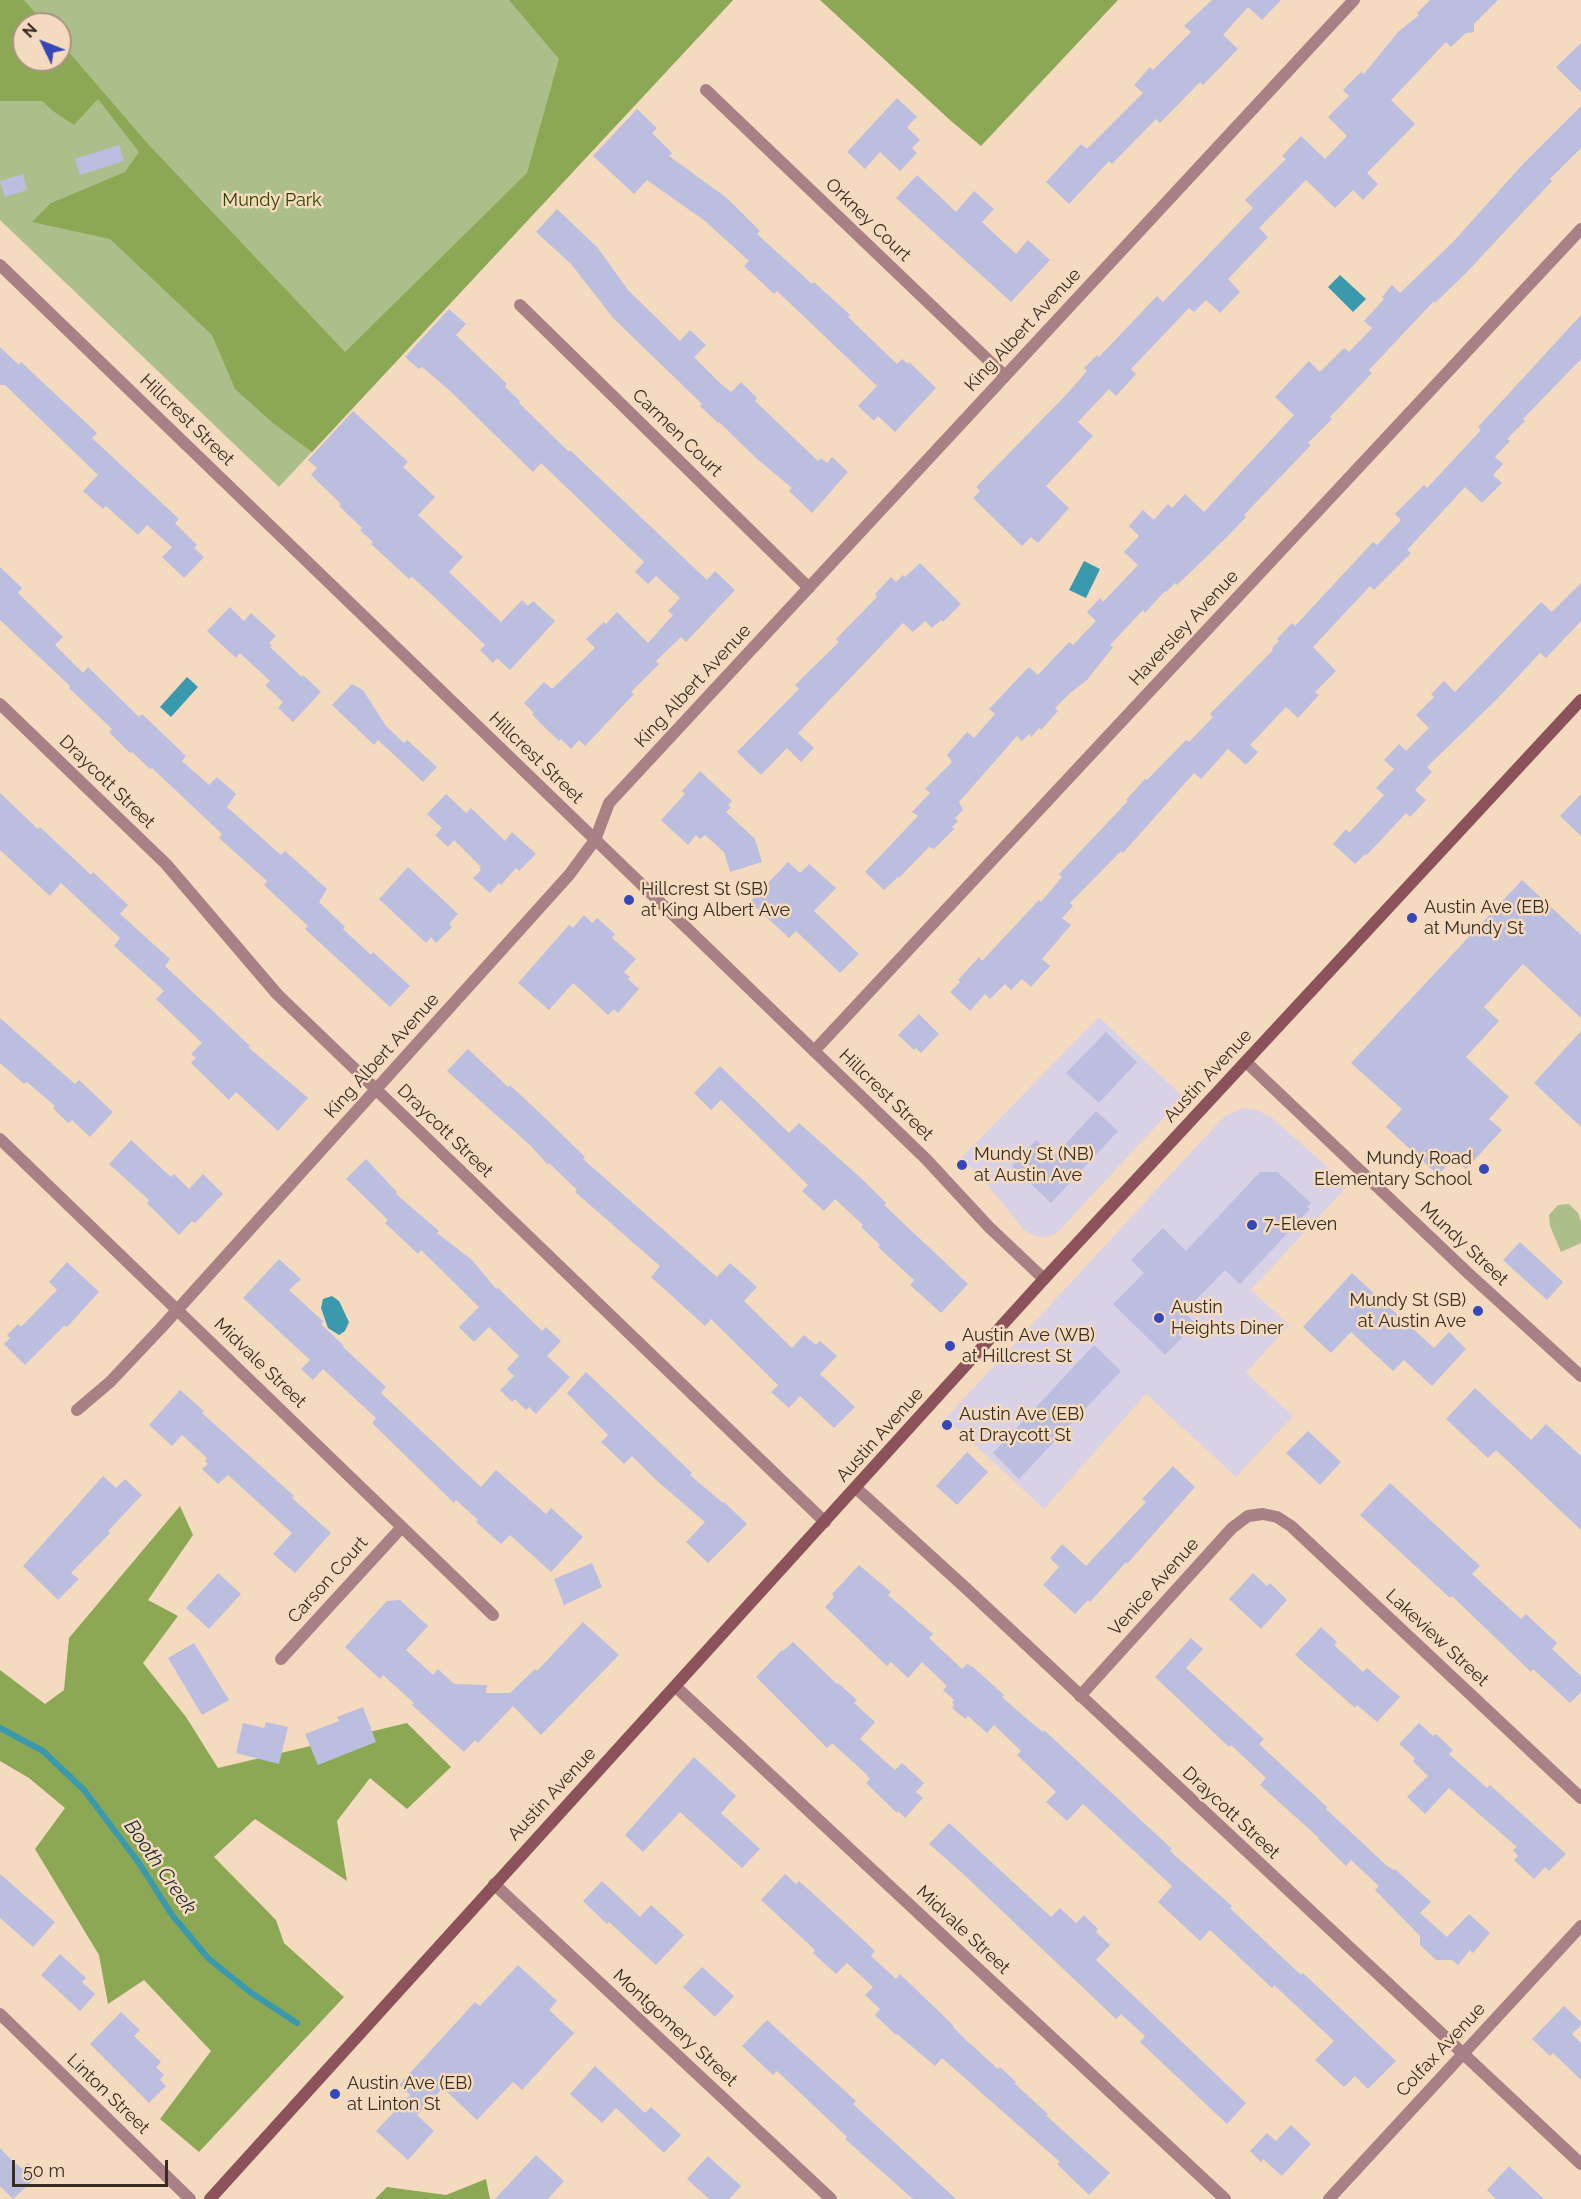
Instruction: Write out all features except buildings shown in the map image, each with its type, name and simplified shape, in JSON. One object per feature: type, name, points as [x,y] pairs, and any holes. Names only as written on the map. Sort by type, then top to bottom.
[{"type":"main road","name":"Austin Avenue","points":[[210,2199],[1044,1279],[1581,700]]},
{"type":"street","name":"King Albert Avenue","points":[[77,1410],[110,1382],[569,875],[596,840],[609,803],[1354,0]]},
{"type":"street","name":"Orkney Court","points":[[706,90],[1005,376]]},
{"type":"street","name":"Haversley Avenue","points":[[814,1051],[1581,229]]},
{"type":"street","name":"Hillcrest Street","points":[[0,265],[926,1159],[989,1227],[1044,1279]]},
{"type":"street","name":"Carmen Court","points":[[520,305],[809,588]]},
{"type":"street","name":"Draycott Street","points":[[0,704],[166,864],[265,981],[825,1522]]},
{"type":"street","name":"Mundy Street","points":[[1246,1062],[1469,1274],[1581,1376]]},
{"type":"street","name":"Midvale Street","points":[[0,1138],[493,1615]]},
{"type":"street","name":"Draycott Street","points":[[856,1488],[1581,2164]]},
{"type":"street","name":"Venice Avenue","points":[[1080,1696],[1232,1527],[1248,1516],[1263,1514]]},
{"type":"street","name":"Lakeview Street","points":[[1263,1514],[1277,1517],[1291,1526],[1581,1798]]},
{"type":"street","name":"Carson Court","points":[[281,1659],[402,1527]]},
{"type":"street","name":"Midvale Street","points":[[676,1687],[1225,2199]]},
{"type":"street","name":"Montgomery Street","points":[[494,1884],[831,2199]]},
{"type":"street","name":"Colfax Avenue","points":[[1329,2199],[1581,1926]]},
{"type":"street","name":"Linton Street","points":[[0,2014],[190,2199]]},
{"type":"shaded area","points":[[1099,1017],[1183,1097],[1057,1233],[1045,1238],[1035,1236],[1024,1230],[979,1174],[961,1158]]},
{"type":"shaded area","points":[[1243,1108],[1256,1110],[1271,1117],[1348,1185],[1251,1290],[1289,1325],[1246,1373],[1293,1416],[1236,1477],[1146,1394],[1044,1509],[946,1418],[1219,1122],[1227,1115]]},
{"type":"green space","name":"Mundy Park","points":[[0,0],[733,0],[279,487],[0,220]]},
{"type":"green space","points":[[0,0],[24,0],[34,12],[12,12],[12,72],[72,72],[72,56],[148,144],[345,352],[527,173],[559,59],[509,0],[733,0],[312,452],[273,423],[235,389],[212,335],[110,239],[32,222],[51,203],[125,172],[139,152],[98,99],[74,125],[42,101],[0,101]]},
{"type":"green space","points":[[820,0],[1118,0],[981,146]]},
{"type":"green space","points":[[1569,1204],[1578,1213],[1581,1222],[1581,1243],[1561,1252],[1550,1226],[1549,1215],[1558,1205]]},
{"type":"green space","points":[[180,1506],[193,1535],[148,1600],[178,1616],[143,1663],[186,1717],[218,1768],[407,1723],[451,1767],[407,1809],[370,1778],[337,1821],[347,1881],[255,1819],[214,1857],[276,1920],[284,1943],[344,1997],[199,2152],[160,2119],[211,2051],[144,1980],[108,2004],[99,1955],[35,1849],[65,1808],[29,1778],[0,1761],[0,1670],[45,1704],[64,1690],[69,1638]]},
{"type":"green space","points":[[486,2179],[490,2199],[375,2199],[387,2187],[446,2195]]},
{"type":"water","points":[[1340,275],[1366,299],[1353,312],[1328,287]]},
{"type":"water","points":[[1084,561],[1100,569],[1086,598],[1069,590]]},
{"type":"water","points":[[187,677],[198,687],[171,717],[160,707]]},
{"type":"water","points":[[332,1296],[339,1301],[349,1322],[345,1331],[339,1335],[328,1328],[321,1308],[323,1299]]},
{"type":"waterway","name":"Booth Creek","points":[[0,1728],[43,1751],[84,1790],[139,1863],[172,1915],[208,1958],[250,1992],[297,2023]]},
{"type":"place","name":"Hillcrest St (SB) at King Albert Ave","points":[[629,900]]},
{"type":"place","name":"Austin Ave (EB) at Mundy St","points":[[1412,918]]},
{"type":"place","name":"Mundy St (NB) at Austin Ave","points":[[962,1165]]},
{"type":"place","name":"Mundy Road Elementary School","points":[[1484,1169]]},
{"type":"place","name":"7-Eleven","points":[[1252,1225]]},
{"type":"place","name":"Mundy St (SB) at Austin Ave","points":[[1478,1311]]},
{"type":"place","name":"Austin Heights Diner","points":[[1159,1318]]},
{"type":"place","name":"Austin Ave (WB) at Hillcrest St","points":[[950,1346]]},
{"type":"place","name":"Austin Ave (EB) at Draycott St","points":[[947,1425]]},
{"type":"place","name":"Austin Ave (EB) at Linton St","points":[[335,2094]]}]
